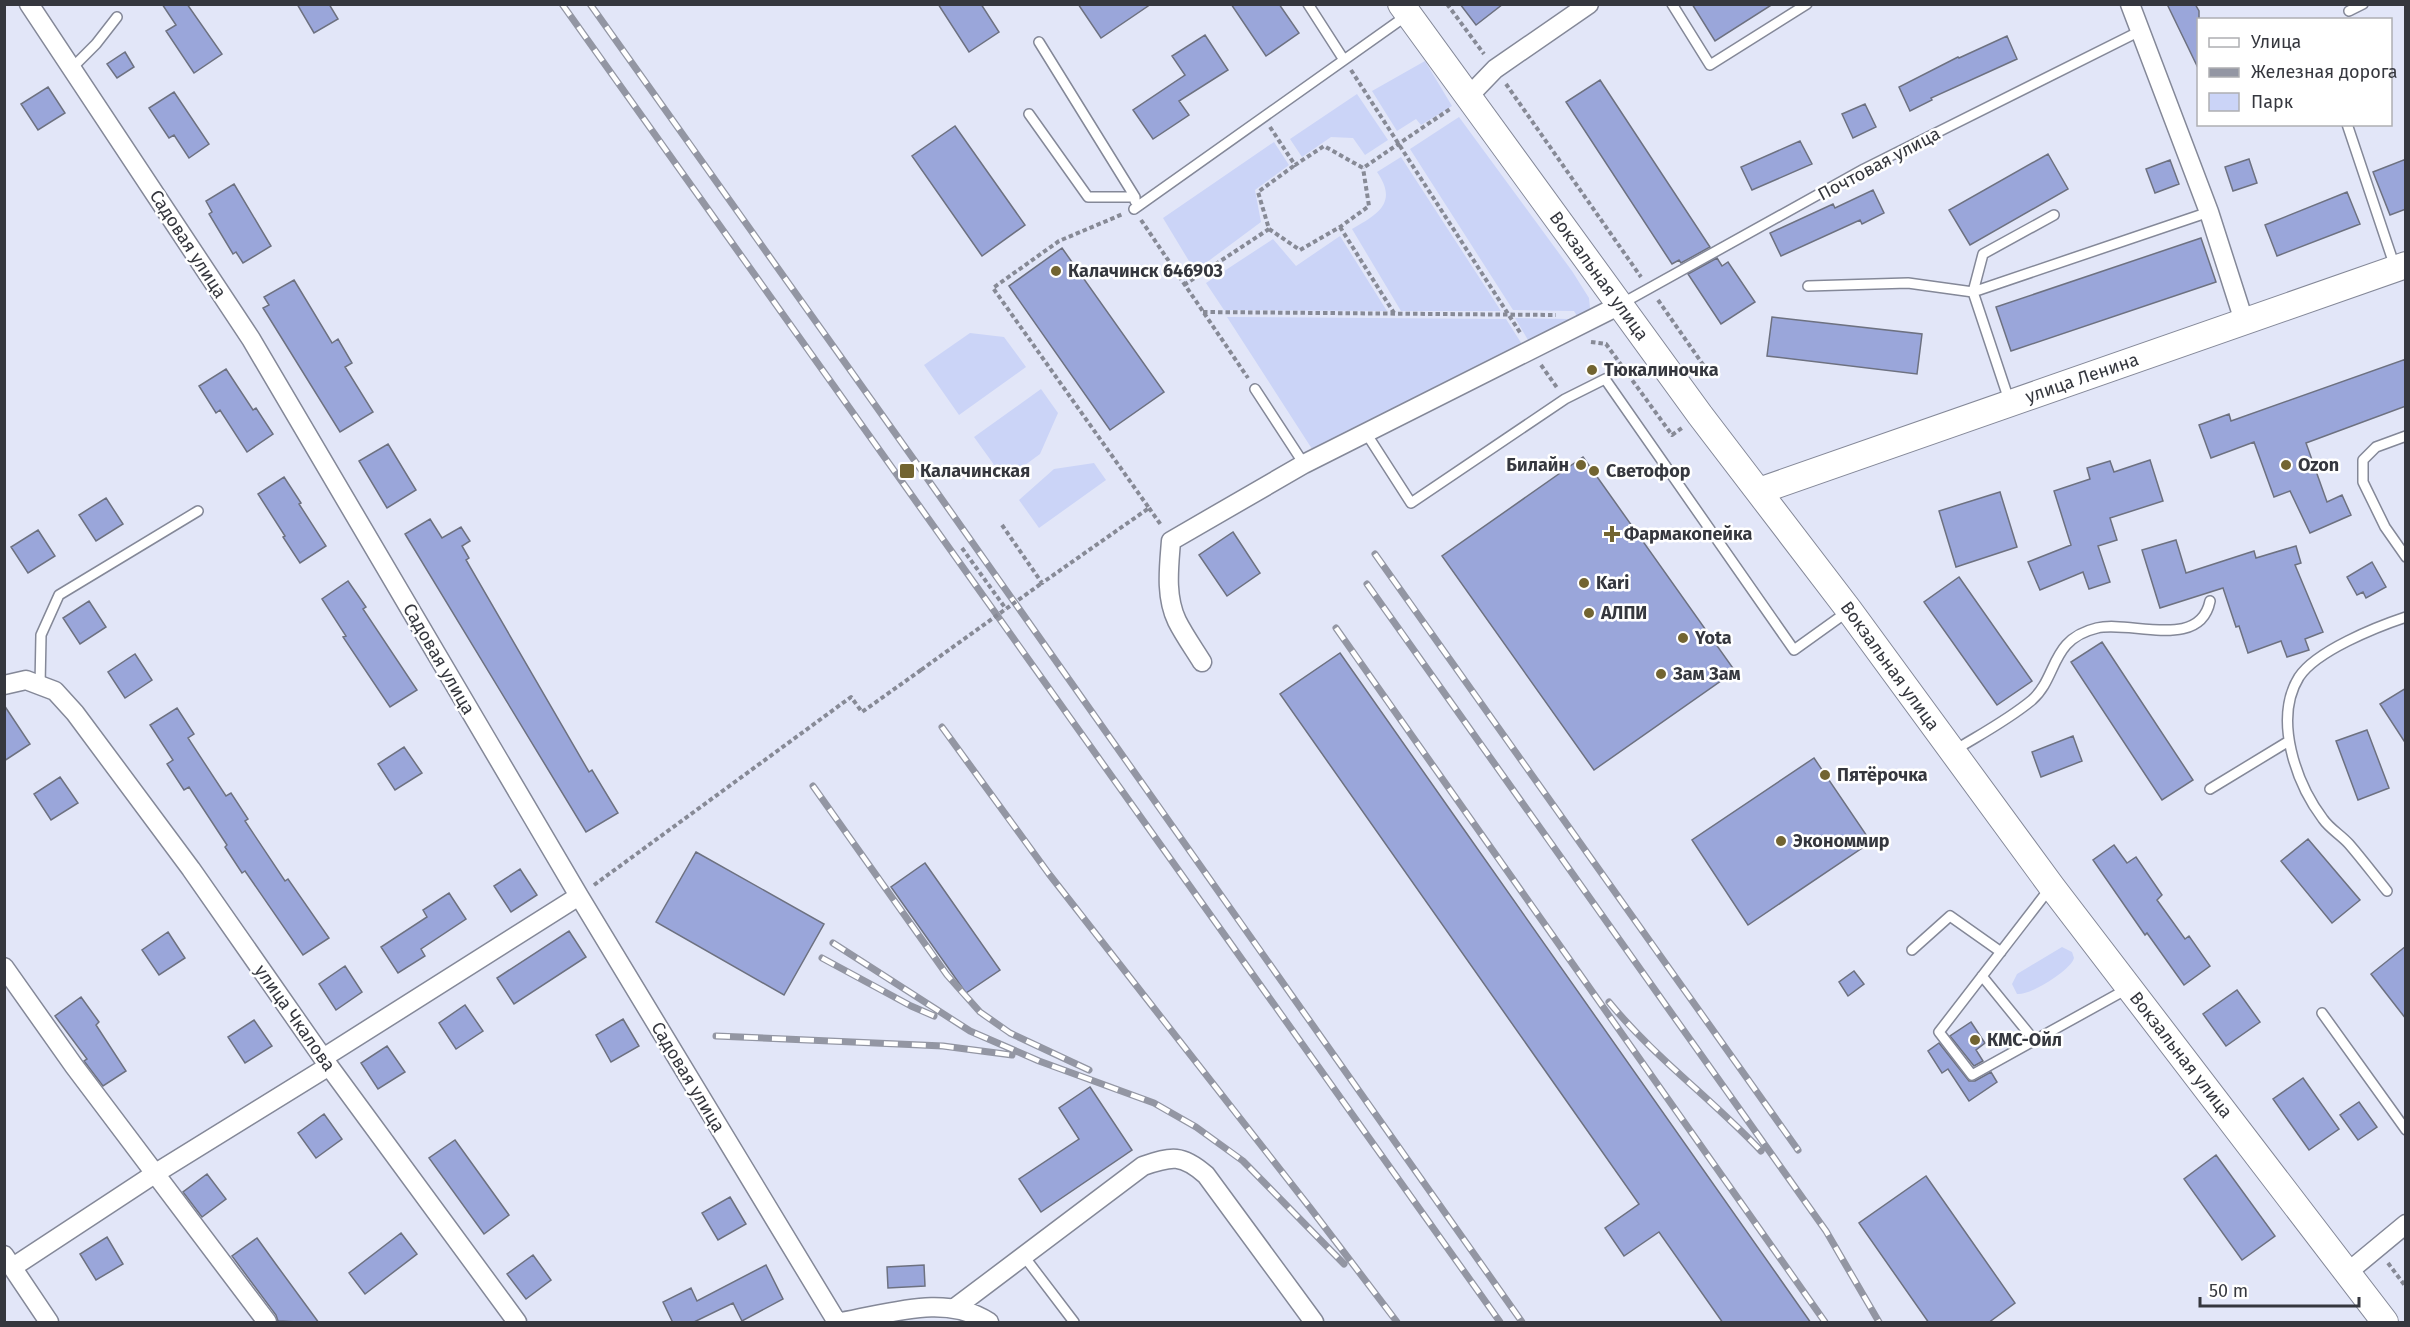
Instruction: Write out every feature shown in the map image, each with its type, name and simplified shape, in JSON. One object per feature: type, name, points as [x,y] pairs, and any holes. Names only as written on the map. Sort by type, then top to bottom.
[{"type":"main road","name":"Вокзальная улица","points":[[1405,9],[1700,415],[1849,610],[2128,988],[2385,1323]]},
{"type":"main road","name":"улица Ленина","points":[[1759,491],[2401,266]]},
{"type":"street","name":"Садовая улица","points":[[29,4],[251,339],[579,896],[839,1323]]},
{"type":"street","points":[[1468,97],[1495,69],[1589,4]]},
{"type":"street","points":[[2130,4],[2142,30],[2209,212],[2244,321]]},
{"type":"street","points":[[1202,662],[1176,621],[1170,598],[1168,575],[1171,541],[1304,464],[1620,305]]},
{"type":"street","points":[[4,685],[26,680],[40,686]]},
{"type":"street","name":"улица Чкалова","points":[[40,686],[56,691],[75,713],[517,1323]]},
{"type":"street","points":[[49,1323],[9,1261],[156,1173],[579,896]]},
{"type":"street","points":[[4,968],[74,1066],[267,1323]]},
{"type":"street","points":[[956,1308],[1143,1166],[1170,1157],[1192,1162],[1206,1175],[1314,1323]]},
{"type":"street","points":[[2348,1272],[2406,1224]]},
{"type":"street","points":[[839,1323],[925,1307],[956,1308],[976,1314],[989,1323]]},
{"type":"lane","points":[[1308,4],[1344,60]]},
{"type":"lane","points":[[1672,4],[1710,65],[1807,4]]},
{"type":"lane","points":[[2349,11],[2363,4]]},
{"type":"lane","points":[[1134,209],[1344,60],[1405,9]]},
{"type":"lane","points":[[72,68],[96,44],[117,17]]},
{"type":"lane","name":"Почтовая улица","points":[[1620,305],[1864,169],[2142,30]]},
{"type":"lane","points":[[1039,42],[1135,197],[1134,209]]},
{"type":"lane","points":[[1029,114],[1089,197],[1135,197]]},
{"type":"lane","points":[[2348,126],[2401,266]]},
{"type":"lane","points":[[1808,286],[1908,283],[1973,292],[2209,212]]},
{"type":"lane","points":[[2010,403],[1973,292],[1983,254],[2054,214]]},
{"type":"lane","points":[[1366,433],[1411,502],[1565,399],[1605,379],[1794,650],[1849,610]]},
{"type":"lane","points":[[1255,389],[1304,464]]},
{"type":"lane","points":[[2406,436],[2376,447],[2363,460],[2363,482],[2385,527],[2406,557]]},
{"type":"lane","points":[[40,686],[41,635],[59,595],[198,511]]},
{"type":"lane","points":[[1953,751],[2013,714],[2034,698],[2045,684],[2055,658],[2068,644],[2082,634],[2098,627],[2174,630],[2197,623],[2208,612],[2210,601]]},
{"type":"lane","points":[[2387,891],[2348,843],[2324,820],[2309,795],[2293,757],[2287,726],[2291,696],[2299,677],[2311,664],[2373,628],[2406,617]]},
{"type":"lane","points":[[2210,789],[2289,741]]},
{"type":"lane","points":[[2052,886],[1939,1032],[1972,1075],[2128,988]]},
{"type":"lane","points":[[1912,950],[1950,916],[2001,952]]},
{"type":"lane","points":[[1982,976],[2034,1040]]},
{"type":"lane","points":[[2322,1013],[2406,1130]]},
{"type":"lane","points":[[1023,1256],[1074,1323]]},
{"type":"path","points":[[1448,4],[1643,279]]},
{"type":"path","points":[[1344,60],[1565,399]]},
{"type":"path","points":[[1363,168],[1468,97]]},
{"type":"path","points":[[1263,117],[1295,165]]},
{"type":"path","points":[[1324,146],[1363,168],[1369,206],[1340,227],[1300,250],[1269,229],[1258,192],[1324,146]]},
{"type":"path","points":[[579,896],[851,698],[862,712],[1149,507],[993,288],[1059,242],[1134,209],[1255,389]]},
{"type":"path","points":[[1340,227],[1395,313]]},
{"type":"path","points":[[1184,285],[1269,229]]},
{"type":"path","points":[[1657,298],[1704,366]]},
{"type":"path","points":[[1203,312],[1572,315],[1588,341],[1606,344],[1672,435],[1700,415]]},
{"type":"path","points":[[1002,525],[1042,583]]},
{"type":"path","points":[[962,548],[1006,609]]},
{"type":"path","points":[[2378,1247],[2406,1287]]},
{"type":"green space","points":[[1425,61],[1452,106],[1421,125],[1416,119],[1397,131],[1372,91]]},
{"type":"green space","points":[[1357,94],[1388,140],[1365,155],[1353,138],[1331,137],[1302,157],[1290,139]]},
{"type":"green space","points":[[1459,117],[1572,271],[1589,298],[1590,308],[1587,315],[1580,321],[1574,311],[1513,310],[1410,149]]},
{"type":"green space","points":[[1274,142],[1289,165],[1255,190],[1261,222],[1195,271],[1163,218]]},
{"type":"green space","points":[[1401,157],[1501,311],[1401,311],[1352,229],[1370,218],[1382,206],[1386,191],[1377,172]]},
{"type":"green space","points":[[1340,236],[1387,311],[1224,310],[1206,283],[1273,239],[1296,266]]},
{"type":"green space","points":[[1227,317],[1506,319],[1525,349],[1314,452]]},
{"type":"green space","points":[[1515,318],[1569,319],[1573,326],[1531,345]]},
{"type":"green space","points":[[970,333],[1004,337],[1026,367],[959,415],[924,365]]},
{"type":"green space","points":[[1041,389],[1058,413],[1040,454],[1005,480],[974,437]]},
{"type":"green space","points":[[1094,463],[1106,480],[1039,528],[1019,500],[1054,469]]},
{"type":"green space","points":[[2062,947],[2072,952],[2074,958],[2066,969],[2040,987],[2017,994],[2012,984],[2017,974]]},
{"type":"building","points":[[162,4],[187,4],[222,54],[194,73],[166,31],[176,25]]},
{"type":"building","points":[[297,4],[329,4],[338,19],[314,33]]},
{"type":"building","points":[[938,4],[981,4],[999,32],[969,52]]},
{"type":"building","points":[[1078,4],[1151,4],[1101,38]]},
{"type":"building","points":[[1231,4],[1279,4],[1299,33],[1266,56]]},
{"type":"building","points":[[1460,4],[1503,4],[1476,25]]},
{"type":"building","points":[[1692,4],[1773,4],[1715,41]]},
{"type":"building","points":[[2167,4],[2195,4],[2199,11],[2197,66]]},
{"type":"building","points":[[1205,35],[1228,70],[1179,101],[1189,115],[1153,139],[1133,110],[1185,75],[1172,56]]},
{"type":"building","points":[[2007,36],[2017,59],[1931,98],[1932,100],[1910,111],[1899,87],[1958,57]]},
{"type":"building","points":[[125,52],[134,67],[117,78],[107,64]]},
{"type":"building","points":[[1600,80],[1710,247],[1681,263],[1679,260],[1672,264],[1566,102]]},
{"type":"building","points":[[48,87],[65,113],[38,130],[21,104]]},
{"type":"building","points":[[174,92],[209,144],[189,158],[174,135],[169,138],[149,108]]},
{"type":"building","points":[[1865,104],[1876,127],[1853,138],[1842,114]]},
{"type":"building","points":[[955,126],[1025,225],[982,256],[912,156]]},
{"type":"building","points":[[1800,141],[1812,164],[1752,190],[1741,167]]},
{"type":"building","points":[[2048,154],[2068,189],[1970,245],[1949,210]]},
{"type":"building","points":[[2249,159],[2257,183],[2233,191],[2225,167]]},
{"type":"building","points":[[2406,159],[2406,209],[2390,215],[2373,172]]},
{"type":"building","points":[[2170,160],[2179,184],[2155,193],[2146,169]]},
{"type":"building","points":[[234,184],[271,246],[243,263],[236,252],[233,254],[209,214],[212,212],[206,201]]},
{"type":"building","points":[[1873,190],[1884,213],[1862,224],[1860,220],[1781,256],[1770,233],[1833,204],[1835,208]]},
{"type":"building","points":[[2347,192],[2360,224],[2277,256],[2265,225]]},
{"type":"building","points":[[2201,238],[2216,282],[2011,351],[1996,307]]},
{"type":"building","points":[[1062,248],[1164,392],[1110,430],[1009,286]]},
{"type":"building","points":[[1717,258],[1722,266],[1728,262],[1755,302],[1721,324],[1688,274]]},
{"type":"building","points":[[294,280],[332,343],[338,339],[352,363],[345,367],[373,412],[340,432],[263,308],[269,305],[264,297]]},
{"type":"building","points":[[1772,317],[1922,334],[1917,374],[1767,356]]},
{"type":"building","points":[[2406,359],[2406,406],[2306,443],[2327,502],[2342,495],[2351,515],[2310,533],[2290,491],[2274,497],[2254,442],[2211,458],[2199,425],[2229,414],[2231,421]]},
{"type":"building","points":[[226,369],[253,410],[256,408],[273,434],[247,452],[220,410],[216,413],[199,386]]},
{"type":"building","points":[[388,444],[416,490],[387,508],[359,461]]},
{"type":"building","name":"АЛПИ","points":[[1583,457],[1735,671],[1594,770],[1442,556]]},
{"type":"building","points":[[2150,460],[2163,501],[2110,518],[2117,540],[2098,546],[2110,582],[2089,589],[2083,572],[2040,590],[2028,562],[2071,545],[2054,491],[2090,479],[2087,468],[2110,461],[2114,472]]},
{"type":"building","points":[[284,477],[326,546],[300,563],[258,494]]},
{"type":"building","points":[[2000,492],[2017,547],[1956,567],[1939,511]]},
{"type":"building","points":[[106,498],[123,524],[96,541],[79,515]]},
{"type":"building","points":[[430,519],[442,538],[461,527],[470,541],[462,546],[469,558],[466,560],[589,772],[592,770],[618,813],[586,832],[405,534]]},
{"type":"building","points":[[38,530],[55,556],[28,573],[11,547]]},
{"type":"building","points":[[1233,532],[1260,573],[1227,596],[1199,555]]},
{"type":"building","points":[[2176,540],[2186,573],[2254,551],[2256,558],[2296,546],[2301,563],[2295,565],[2323,632],[2305,639],[2309,650],[2287,657],[2281,641],[2248,653],[2239,626],[2236,627],[2223,588],[2160,608],[2142,550]]},
{"type":"building","points":[[2372,562],[2386,587],[2366,598],[2363,592],[2357,595],[2347,577]]},
{"type":"building","points":[[1959,577],[2032,681],[1997,705],[1924,602]]},
{"type":"building","points":[[348,581],[366,607],[363,609],[417,690],[390,707],[343,637],[346,636],[322,599]]},
{"type":"building","points":[[89,601],[106,627],[80,644],[63,618]]},
{"type":"building","points":[[2102,642],[2193,780],[2162,800],[2071,662]]},
{"type":"building","points":[[1340,653],[1811,1323],[1723,1323],[1659,1232],[1624,1256],[1605,1228],[1639,1204],[1280,694]]},
{"type":"building","points":[[135,654],[152,680],[125,698],[108,672]]},
{"type":"building","points":[[2406,688],[2406,744],[2380,704]]},
{"type":"building","points":[[4,705],[30,744],[4,761]]},
{"type":"building","points":[[177,708],[194,734],[188,738],[226,796],[231,793],[248,819],[245,821],[285,881],[288,879],[329,938],[303,955],[245,871],[242,873],[225,847],[227,845],[189,787],[184,790],[167,764],[173,760],[150,725]]},
{"type":"building","points":[[2367,730],[2389,788],[2358,800],[2336,741]]},
{"type":"building","points":[[2073,736],[2082,761],[2041,777],[2032,752]]},
{"type":"building","points":[[404,747],[422,773],[395,790],[378,764]]},
{"type":"building","name":"Экономмир","points":[[1814,758],[1871,842],[1748,925],[1692,840]]},
{"type":"building","points":[[60,777],[78,803],[51,820],[34,794]]},
{"type":"building","points":[[2308,839],[2360,900],[2332,923],[2281,861]]},
{"type":"building","points":[[2114,845],[2127,863],[2136,857],[2162,895],[2157,900],[2185,939],[2189,936],[2210,966],[2184,985],[2147,933],[2145,935],[2093,860]]},
{"type":"building","points":[[696,852],[824,924],[784,995],[656,922]]},
{"type":"building","points":[[925,863],[1000,970],[966,993],[891,887]]},
{"type":"building","points":[[520,869],[537,895],[511,912],[494,886]]},
{"type":"building","points":[[449,893],[466,919],[421,949],[425,956],[398,973],[381,947],[427,917],[423,910]]},
{"type":"building","points":[[569,931],[586,957],[514,1004],[497,978]]},
{"type":"building","points":[[168,932],[185,958],[159,975],[142,950]]},
{"type":"building","points":[[2406,946],[2406,1019],[2371,974]]},
{"type":"building","points":[[345,966],[362,992],[336,1010],[319,984]]},
{"type":"building","points":[[1854,971],[1864,984],[1848,996],[1839,982]]},
{"type":"building","points":[[2237,990],[2260,1022],[2226,1046],[2203,1014]]},
{"type":"building","points":[[81,997],[99,1022],[96,1025],[126,1071],[103,1086],[84,1061],[87,1059],[55,1016]]},
{"type":"building","points":[[465,1005],[483,1031],[456,1049],[439,1023]]},
{"type":"building","points":[[623,1019],[639,1046],[611,1062],[596,1035]]},
{"type":"building","points":[[254,1020],[272,1046],[245,1063],[228,1037]]},
{"type":"building","points":[[1971,1022],[1985,1043],[1976,1050],[1983,1061],[1974,1066],[1950,1036]]},
{"type":"building","points":[[1939,1043],[1969,1081],[1975,1081],[1991,1072],[1997,1082],[1969,1101],[1948,1069],[1942,1073],[1928,1051]]},
{"type":"building","points":[[387,1046],[405,1072],[378,1089],[361,1063]]},
{"type":"building","points":[[2303,1078],[2339,1129],[2309,1150],[2273,1099]]},
{"type":"building","points":[[1090,1087],[1132,1150],[1041,1212],[1019,1179],[1079,1139],[1059,1108]]},
{"type":"building","points":[[2359,1102],[2377,1127],[2358,1140],[2340,1115]]},
{"type":"building","points":[[324,1114],[342,1139],[316,1158],[298,1133]]},
{"type":"building","points":[[455,1140],[509,1215],[484,1234],[429,1158]]},
{"type":"building","points":[[2216,1155],[2275,1236],[2242,1260],[2184,1179]]},
{"type":"building","points":[[207,1174],[226,1199],[202,1217],[183,1192]]},
{"type":"building","points":[[1926,1176],[2015,1303],[1988,1323],[1929,1323],[1859,1223]]},
{"type":"building","points":[[730,1197],[746,1224],[718,1240],[702,1213]]},
{"type":"building","points":[[401,1233],[417,1254],[365,1294],[349,1273]]},
{"type":"building","points":[[107,1237],[123,1264],[96,1280],[80,1254]]},
{"type":"building","points":[[257,1238],[319,1323],[278,1321],[276,1315],[232,1256]]},
{"type":"building","points":[[533,1255],[551,1280],[526,1299],[507,1274]]},
{"type":"building","points":[[766,1265],[783,1299],[742,1321],[733,1303],[692,1323],[673,1323],[663,1302],[691,1288],[697,1301]]},
{"type":"building","points":[[924,1265],[925,1286],[888,1288],[887,1267]]},
{"type":"railway","points":[[562,4],[1500,1322]]},
{"type":"railway","points":[[590,4],[1522,1322]]},
{"type":"railway","points":[[1375,554],[1798,1150]]},
{"type":"railway","points":[[1367,584],[1826,1231],[1879,1322]]},
{"type":"railway","points":[[1336,628],[1825,1322]]},
{"type":"railway","points":[[942,727],[1049,874],[1397,1322]]},
{"type":"railway","points":[[813,786],[947,975],[980,1012],[1010,1033],[1089,1070]]},
{"type":"railway","points":[[833,943],[970,1031],[1039,1061],[1154,1103],[1196,1127],[1243,1161],[1344,1264]]},
{"type":"railway","points":[[822,958],[934,1016]]},
{"type":"railway","points":[[1609,1002],[1664,1060],[1761,1151]]},
{"type":"railway","points":[[716,1036],[943,1046],[1012,1055]]},
{"type":"place","name":"Калачинск 646903","points":[[1056,271]]},
{"type":"place","name":"Тюкалиночка","points":[[1592,370]]},
{"type":"place","name":"Билайн","points":[[1581,465]]},
{"type":"place","name":"Ozon","points":[[2286,465]]},
{"type":"place","name":"Калачинская","points":[[907,471]]},
{"type":"place","name":"Светофор","points":[[1594,471]]},
{"type":"place","name":"Фармакопейка","points":[[1612,534]]},
{"type":"place","name":"Kari","points":[[1584,583]]},
{"type":"place","name":"АЛПИ","points":[[1589,613]]},
{"type":"place","name":"Yota","points":[[1683,638]]},
{"type":"place","name":"Зам Зам","points":[[1661,674]]},
{"type":"place","name":"Пятёрочка","points":[[1825,775]]},
{"type":"place","name":"Экономмир","points":[[1781,841]]},
{"type":"place","name":"КМС-Ойл","points":[[1975,1040]]}]
